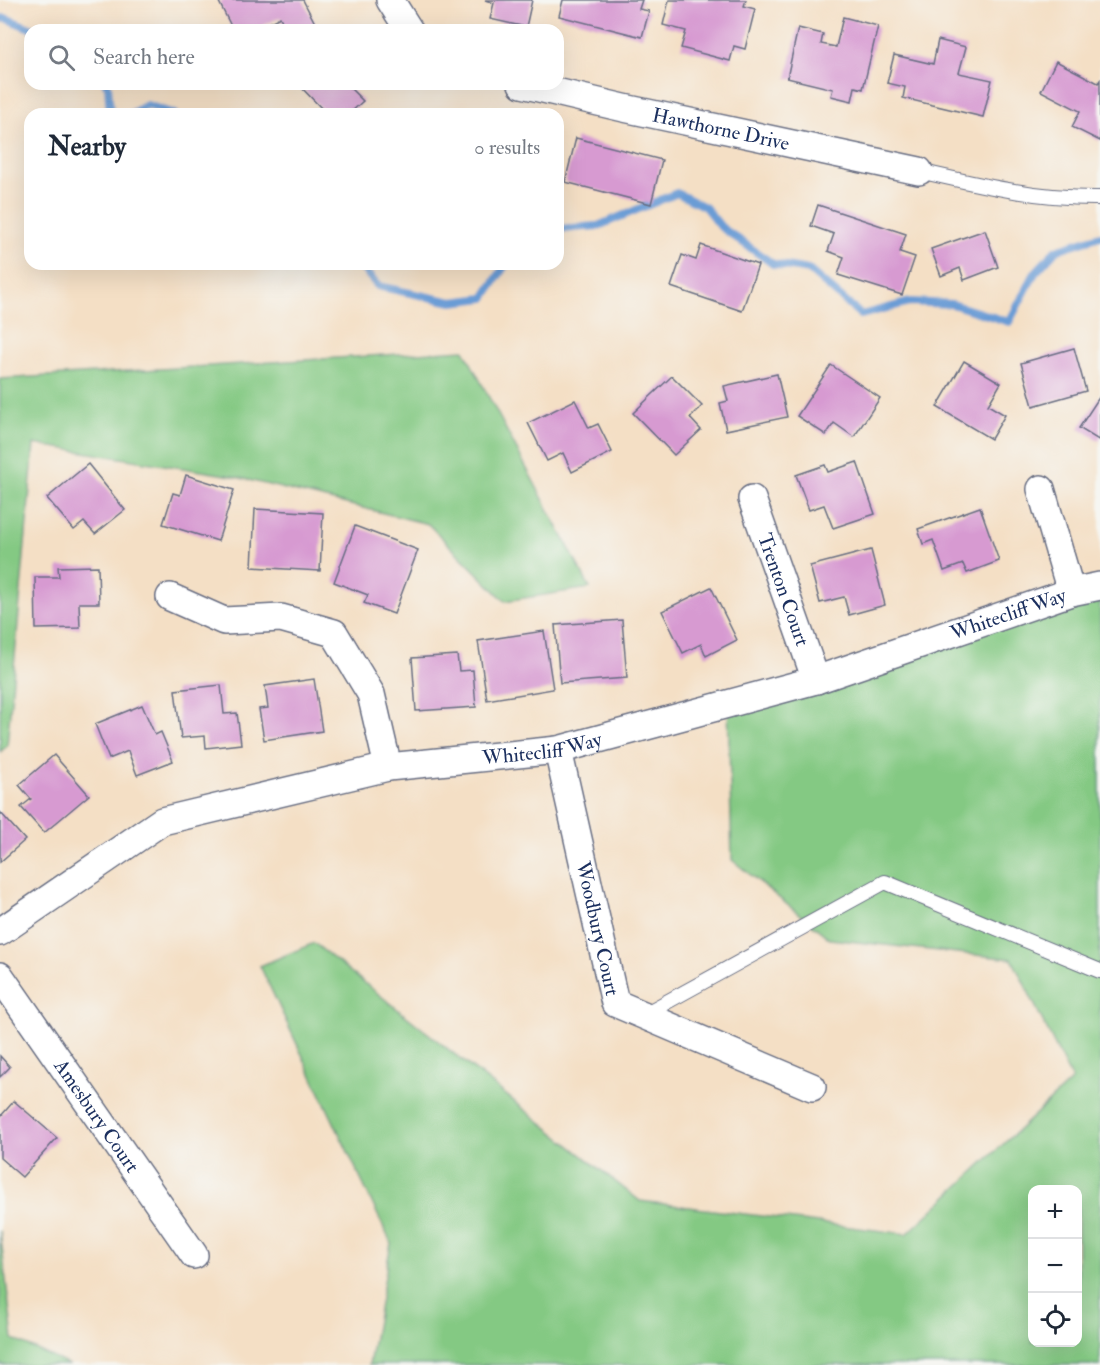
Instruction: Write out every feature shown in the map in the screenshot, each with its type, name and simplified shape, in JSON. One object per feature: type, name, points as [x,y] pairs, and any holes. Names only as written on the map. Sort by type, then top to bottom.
[{"type":"street","points":[[390,0],[405,24]]},
{"type":"street","name":"Hawthorne Drive","points":[[548,90],[919,171]]},
{"type":"street","points":[[1041,489],[1071,592]]},
{"type":"street","name":"Trenton Court","points":[[752,499],[816,680]]},
{"type":"street","name":"Whitecliff Way","points":[[0,932],[162,821],[387,767],[558,750],[816,680],[1071,592],[1100,586]]},
{"type":"street","points":[[170,597],[224,621],[281,618],[334,633],[371,694],[387,767]]},
{"type":"street","name":"Woodbury Court","points":[[558,750],[615,1003],[812,1087]]},
{"type":"street","name":"Amesbury Court","points":[[0,976],[194,1256]]},
{"type":"lane","points":[[919,171],[981,185],[1066,199],[1100,198]]},
{"type":"lane","points":[[643,1015],[885,882],[1100,971]]},
{"type":"green space","points":[[464,350],[590,588],[505,601],[428,524],[232,476],[34,444],[7,746],[0,752],[0,379]]},
{"type":"green space","points":[[1100,586],[1100,1365],[369,1365],[391,1243],[260,966],[314,943],[640,1201],[907,1234],[1072,1080],[1012,959],[830,939],[732,860],[728,704]]},
{"type":"green space","points":[[0,1230],[13,1339],[69,1365],[0,1365]]},
{"type":"building","points":[[223,0],[303,0],[315,24],[283,24],[280,17],[267,24],[230,24],[219,2]]},
{"type":"building","points":[[485,0],[532,0],[527,24],[512,24],[490,19],[494,3]]},
{"type":"building","points":[[563,0],[642,0],[639,9],[649,11],[642,37],[559,16]]},
{"type":"building","points":[[669,0],[746,0],[744,6],[755,9],[745,49],[734,46],[730,61],[681,48],[686,31],[663,25]]},
{"type":"building","points":[[843,17],[878,26],[863,89],[855,87],[852,101],[831,96],[833,89],[787,78],[798,28],[823,34],[821,44],[836,47]]},
{"type":"building","points":[[938,40],[966,47],[959,73],[992,80],[983,117],[903,98],[905,87],[887,83],[894,55],[933,64]]},
{"type":"building","points":[[1056,61],[1098,83],[1100,80],[1100,141],[1072,127],[1080,111],[1041,91]]},
{"type":"building","points":[[304,90],[352,90],[363,101],[355,108],[321,108]]},
{"type":"building","points":[[576,138],[662,160],[651,204],[565,182]]},
{"type":"building","points":[[818,205],[906,234],[900,252],[915,257],[902,295],[838,275],[844,257],[828,251],[834,234],[811,226]]},
{"type":"building","points":[[985,230],[998,267],[964,280],[960,268],[941,276],[931,249]]},
{"type":"building","points":[[701,245],[758,265],[742,311],[671,287],[682,255],[696,260]]},
{"type":"building","points":[[1074,348],[1086,391],[1033,406],[1021,363]]},
{"type":"building","points":[[964,361],[1001,383],[988,405],[1005,415],[991,439],[937,407]]},
{"type":"building","points":[[831,365],[880,398],[854,437],[834,423],[826,435],[797,416]]},
{"type":"building","points":[[777,374],[787,417],[726,430],[720,403],[728,401],[724,386]]},
{"type":"building","points":[[672,376],[702,406],[690,418],[701,430],[674,455],[633,413]]},
{"type":"building","points":[[1100,396],[1100,441],[1079,428]]},
{"type":"building","points":[[575,400],[589,428],[598,424],[612,452],[572,472],[563,453],[547,461],[528,423]]},
{"type":"building","points":[[857,462],[875,514],[833,528],[824,505],[809,510],[796,475],[825,465],[828,472]]},
{"type":"building","points":[[88,464],[125,510],[95,534],[84,522],[74,530],[47,498]]},
{"type":"building","points":[[186,475],[234,490],[218,541],[163,524],[173,493],[180,495]]},
{"type":"building","points":[[980,507],[999,561],[967,573],[963,564],[944,571],[933,540],[923,544],[918,529]]},
{"type":"building","points":[[255,509],[323,513],[320,571],[252,567]]},
{"type":"building","points":[[355,526],[418,550],[394,614],[364,603],[368,595],[334,582]]},
{"type":"building","points":[[871,550],[885,605],[849,615],[844,597],[820,603],[810,566]]},
{"type":"building","points":[[98,566],[99,603],[79,603],[80,628],[36,629],[35,577],[59,577],[58,567]]},
{"type":"building","points":[[711,587],[737,640],[706,656],[701,644],[683,653],[662,611]]},
{"type":"building","points":[[622,620],[627,678],[560,683],[555,625]]},
{"type":"building","points":[[544,631],[553,689],[487,700],[478,641]]},
{"type":"building","points":[[457,655],[459,671],[473,670],[476,707],[416,711],[412,658]]},
{"type":"building","points":[[314,679],[322,731],[264,740],[259,709],[268,708],[265,686]]},
{"type":"building","points":[[221,685],[224,714],[237,713],[241,744],[206,748],[205,736],[181,738],[175,690]]},
{"type":"building","points":[[142,705],[155,735],[161,732],[173,761],[137,775],[128,751],[109,759],[95,724]]},
{"type":"building","points":[[54,755],[89,795],[44,833],[21,807],[31,799],[19,785]]},
{"type":"building","points":[[0,812],[25,840],[0,862]]},
{"type":"building","points":[[0,1056],[10,1067],[0,1077]]},
{"type":"building","points":[[14,1101],[57,1138],[22,1177],[0,1158],[0,1117]]},
{"type":"waterway","points":[[0,19],[5,18],[24,26]]},
{"type":"waterway","points":[[108,90],[110,108]]},
{"type":"waterway","points":[[142,108],[147,105],[156,108]]},
{"type":"waterway","points":[[564,229],[598,226],[677,193],[705,207],[721,227],[773,264],[809,270],[861,315],[910,302],[952,304],[1009,322],[1035,273],[1056,250],[1100,236]]},
{"type":"waterway","points":[[364,270],[378,286],[452,302],[484,298],[502,270]]}]
